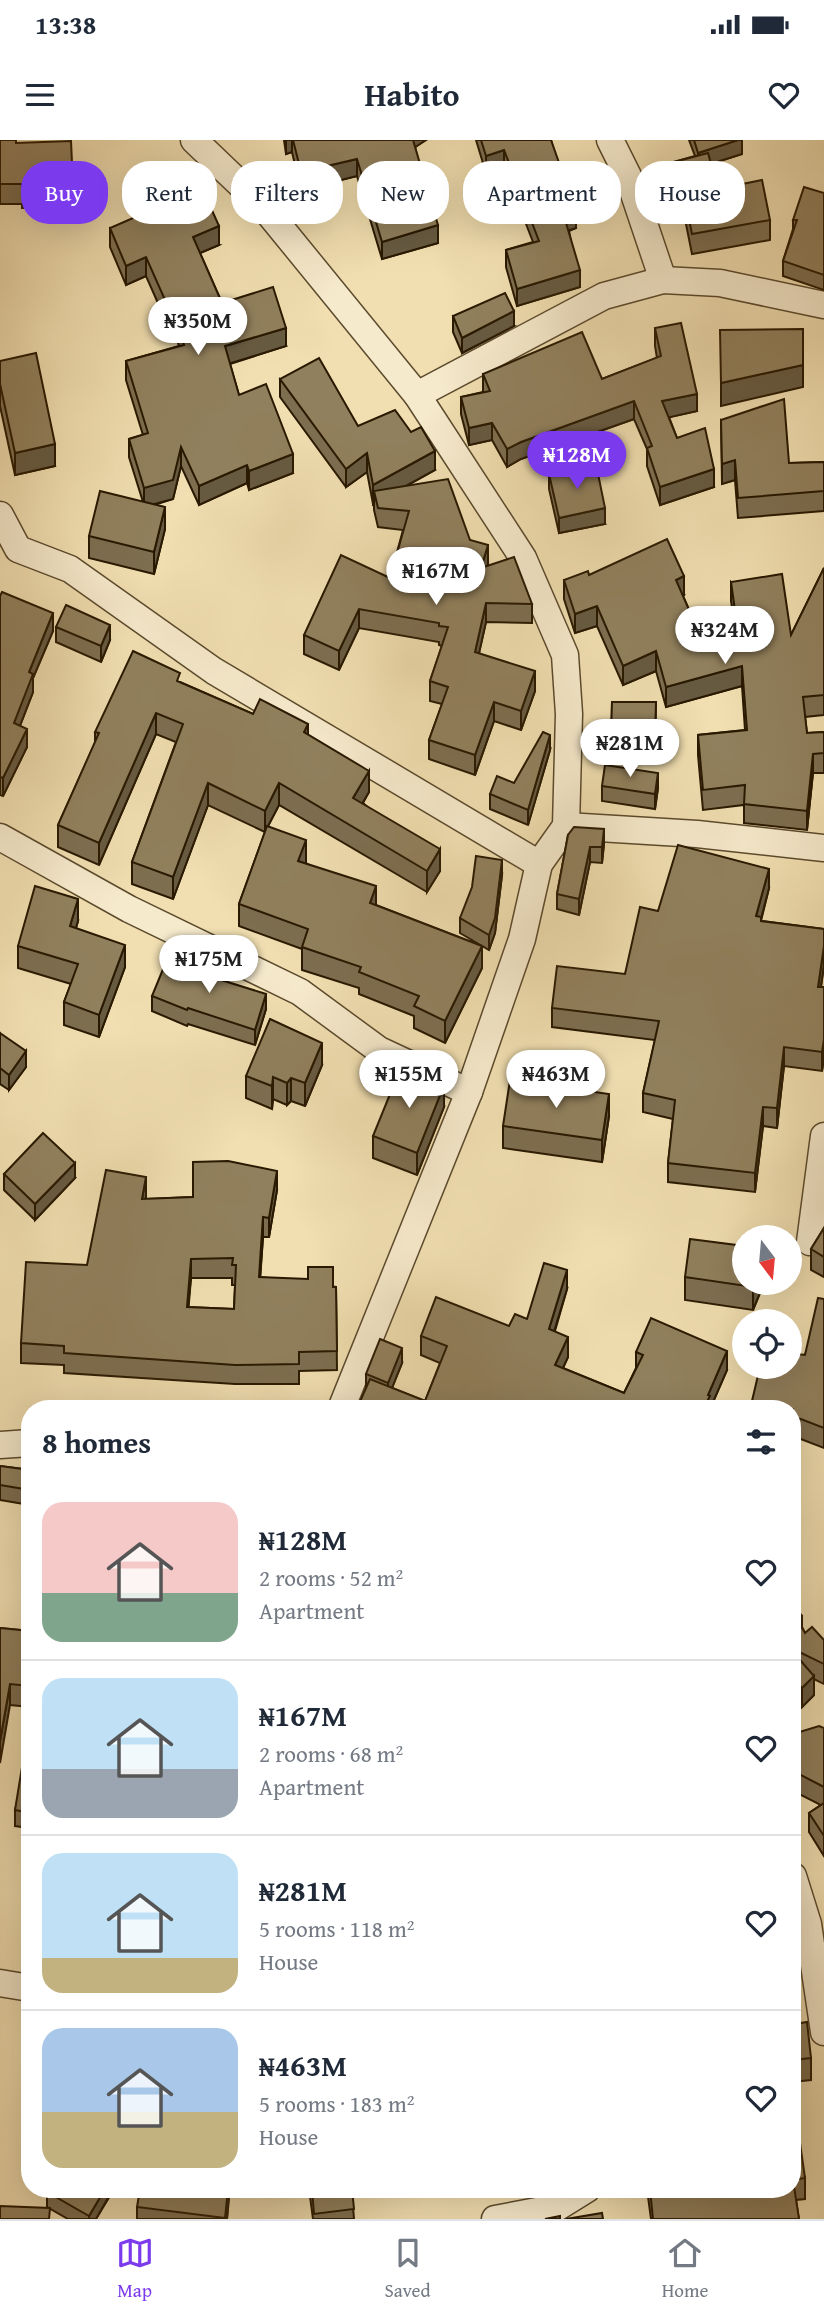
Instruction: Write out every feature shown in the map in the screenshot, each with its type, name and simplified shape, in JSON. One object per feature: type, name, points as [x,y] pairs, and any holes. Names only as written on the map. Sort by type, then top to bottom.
[{"type":"street","points":[[194,140],[262,205],[417,395],[523,558],[565,655],[569,714],[566,826],[539,864],[522,939],[469,1092],[345,1400]]},
{"type":"street","points":[[610,140],[628,176],[663,280]]},
{"type":"street","points":[[417,395],[604,296],[663,280],[720,283],[824,305]]},
{"type":"street","points":[[0,515],[18,549],[70,569],[214,671],[539,864]]},
{"type":"street","points":[[566,826],[697,834],[824,848]]},
{"type":"street","points":[[0,837],[129,909],[300,992],[379,1049],[469,1092]]},
{"type":"street","points":[[810,1242],[824,1136]]},
{"type":"street","points":[[0,1445],[21,1444]]},
{"type":"street","points":[[801,1929],[824,2032]]},
{"type":"street","points":[[0,1983],[21,1986]]},
{"type":"street","points":[[495,2219],[558,2207],[572,2198]]},
{"type":"building","points":[[0,140],[16,140],[16,143],[71,141],[72,161],[21,161],[21,184],[0,184]]},
{"type":"building","points":[[293,140],[413,140],[419,161],[357,159],[343,162],[298,161]]},
{"type":"building","points":[[481,140],[551,140],[558,161],[508,161],[504,150],[486,156]]},
{"type":"building","points":[[694,140],[738,140],[698,153]]},
{"type":"building","points":[[708,153],[710,161],[678,161]]},
{"type":"building","points":[[762,180],[770,220],[692,234],[690,224],[745,224],[745,183]]},
{"type":"building","points":[[804,187],[824,193],[824,275],[783,261],[797,220],[793,220]]},
{"type":"building","points":[[217,222],[219,226],[193,237],[222,303],[273,287],[286,328],[225,346],[239,395],[266,384],[293,454],[249,471],[247,465],[199,486],[181,447],[173,480],[144,488],[129,439],[148,433],[126,361],[184,345],[170,298],[165,300],[146,257],[126,266],[110,228],[122,223],[217,224]]},
{"type":"building","points":[[377,224],[438,224],[438,225],[382,242]]},
{"type":"building","points":[[532,224],[566,224],[580,270],[517,289],[506,250],[539,241]]},
{"type":"building","points":[[505,293],[514,311],[462,338],[453,316]]},
{"type":"building","points":[[681,323],[697,394],[662,401],[677,438],[705,428],[714,469],[660,487],[647,448],[652,446],[634,401],[507,449],[492,423],[469,428],[461,397],[490,391],[483,374],[582,332],[602,379],[661,356],[655,328]]},
{"type":"building","points":[[803,329],[803,365],[721,383],[720,330]]},
{"type":"building","points":[[36,353],[55,444],[15,453],[0,384],[0,361]]},
{"type":"building","points":[[319,358],[358,426],[395,410],[411,432],[421,427],[435,451],[373,485],[367,453],[346,469],[280,379]]},
{"type":"building","points":[[784,399],[789,463],[824,462],[824,491],[738,498],[735,460],[722,464],[721,420]]},
{"type":"building","points":[[596,464],[605,508],[559,518],[549,474]]},
{"type":"building","points":[[448,479],[470,540],[488,545],[481,568],[514,557],[532,604],[486,603],[475,652],[535,671],[521,711],[494,702],[475,755],[429,740],[448,687],[430,681],[448,627],[439,626],[439,623],[359,609],[339,651],[304,635],[341,555],[390,578],[409,511],[378,508],[374,491]]},
{"type":"building","points":[[100,491],[165,507],[154,552],[89,536]]},
{"type":"building","points":[[667,539],[684,576],[676,580],[703,642],[738,632],[731,582],[782,574],[791,635],[824,568],[824,695],[803,697],[807,733],[824,732],[824,753],[813,754],[807,811],[744,804],[745,785],[703,790],[698,735],[747,730],[742,666],[666,687],[656,651],[623,666],[597,606],[575,614],[564,580],[588,571],[589,575]]},
{"type":"building","points":[[2,592],[53,613],[29,672],[33,674],[14,723],[27,729],[3,778],[0,777]]},
{"type":"building","points":[[66,605],[110,625],[101,646],[56,627]]},
{"type":"building","points":[[133,651],[180,673],[177,681],[253,714],[260,699],[308,724],[304,732],[369,771],[353,798],[440,849],[427,871],[279,783],[265,811],[208,783],[173,877],[132,862],[183,724],[156,713],[99,843],[58,825],[99,733],[95,732]]},
{"type":"building","points":[[612,702],[656,702],[655,737],[611,736]]},
{"type":"building","points":[[543,732],[550,735],[528,810],[490,794],[497,776],[514,783]]},
{"type":"building","points":[[605,765],[658,773],[655,794],[602,786]]},
{"type":"building","points":[[267,826],[306,840],[298,861],[376,886],[370,903],[482,946],[445,1021],[414,1006],[419,996],[359,972],[361,967],[302,947],[308,929],[239,904]]},
{"type":"building","points":[[574,827],[604,829],[602,847],[590,847],[579,899],[557,894],[568,835]]},
{"type":"building","points":[[678,845],[769,869],[756,916],[761,917],[761,921],[824,929],[818,987],[824,987],[822,1052],[784,1047],[777,1108],[763,1107],[755,1173],[668,1163],[675,1100],[643,1093],[659,1021],[552,1008],[557,966],[625,974],[640,907],[658,911]]},
{"type":"building","points":[[476,856],[502,860],[495,918],[489,935],[460,918],[472,887]]},
{"type":"building","points":[[35,886],[78,899],[70,926],[125,945],[99,1015],[64,1002],[78,964],[18,946]]},
{"type":"building","points":[[168,957],[203,971],[202,974],[266,994],[255,1030],[188,1008],[187,1010],[152,996]]},
{"type":"building","points":[[270,1019],[322,1043],[305,1083],[291,1078],[287,1083],[273,1077],[272,1086],[246,1076]]},
{"type":"building","points":[[0,1033],[26,1051],[9,1075],[0,1068]]},
{"type":"building","points":[[401,1067],[444,1085],[417,1153],[373,1136]]},
{"type":"building","points":[[510,1080],[609,1094],[602,1140],[503,1126]]},
{"type":"building","points":[[43,1133],[75,1163],[35,1204],[4,1174]]},
{"type":"building","points":[[228,1161],[277,1171],[269,1218],[263,1217],[259,1277],[308,1279],[308,1267],[333,1267],[337,1351],[299,1352],[299,1364],[235,1365],[64,1353],[64,1346],[21,1343],[26,1262],[87,1265],[106,1170],[146,1177],[142,1199],[193,1197],[193,1162]],"holes":[[[233,1258],[232,1265],[236,1265],[234,1309],[187,1307],[191,1259]]]},
{"type":"building","points":[[824,1228],[824,1257],[811,1249]]},
{"type":"building","points":[[690,1239],[732,1244],[732,1284],[685,1277]]},
{"type":"building","points":[[544,1263],[567,1270],[549,1329],[568,1337],[555,1365],[624,1393],[643,1355],[636,1352],[651,1318],[727,1351],[708,1400],[425,1400],[447,1346],[421,1336],[436,1297],[509,1326],[515,1314],[527,1319]]},
{"type":"building","points":[[818,1298],[824,1299],[824,1428],[801,1419],[801,1400],[752,1400],[757,1379],[802,1379],[802,1355],[805,1355]]},
{"type":"building","points":[[380,1339],[402,1348],[388,1383],[366,1374]]},
{"type":"building","points":[[370,1379],[422,1400],[361,1400]]},
{"type":"building","points":[[0,1466],[21,1469],[21,1488],[0,1485]]},
{"type":"building","points":[[801,1626],[805,1633],[812,1627],[824,1640],[824,1664],[801,1653]]},
{"type":"building","points":[[0,1628],[21,1630],[21,1685],[10,1684],[0,1741]]},
{"type":"building","points":[[801,1661],[814,1676],[801,1687]]},
{"type":"building","points":[[819,1726],[824,1728],[824,1787],[801,1775],[801,1732]]},
{"type":"building","points":[[21,1773],[21,1811],[15,1810]]},
{"type":"building","points":[[824,1803],[824,1836],[809,1813]]},
{"type":"building","points":[[807,2022],[811,2058],[801,2059],[801,2023]]},
{"type":"building","points":[[801,2150],[805,2178],[801,2179]]},
{"type":"building","points":[[58,2198],[100,2198],[89,2216]]},
{"type":"building","points":[[138,2198],[227,2198],[225,2218],[137,2207]]},
{"type":"building","points":[[313,2198],[353,2198],[354,2209],[314,2214]]},
{"type":"building","points":[[651,2198],[796,2198],[799,2219],[653,2219]]},
{"type":"building","points":[[0,2206],[50,2208],[49,2219],[0,2219]]},
{"type":"building","points":[[602,2213],[603,2219],[566,2219]]}]
